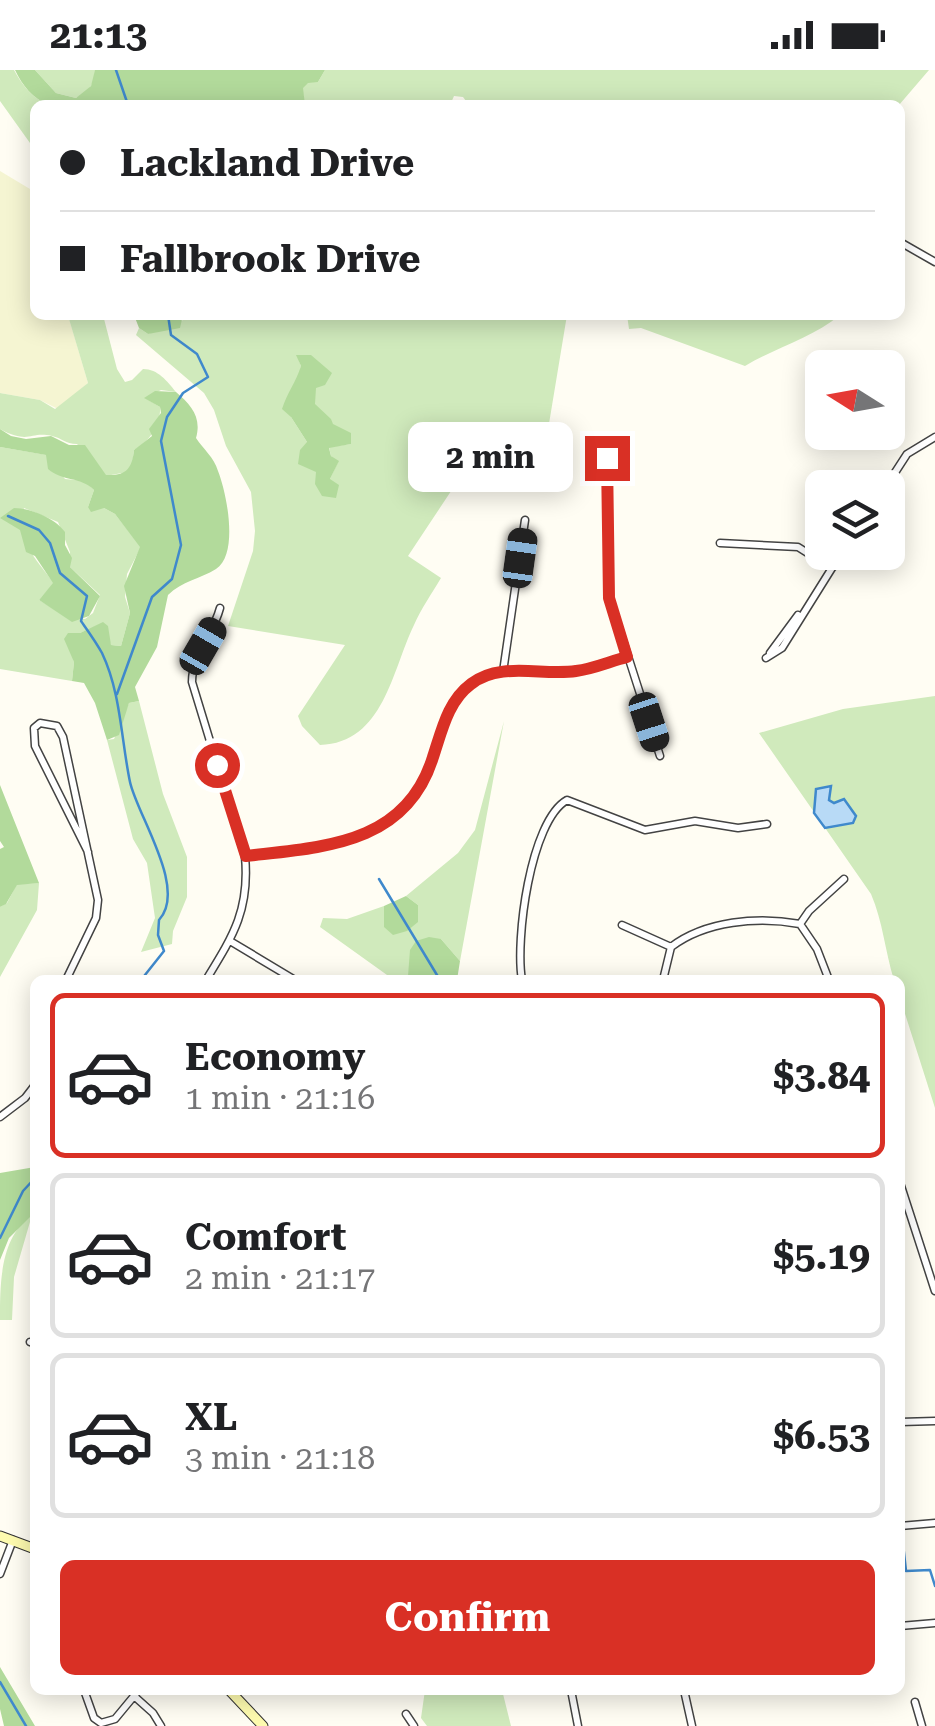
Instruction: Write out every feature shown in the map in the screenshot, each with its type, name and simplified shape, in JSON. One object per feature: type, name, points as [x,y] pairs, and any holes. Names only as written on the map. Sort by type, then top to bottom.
[{"type":"street","points":[[905,245],[935,262]]},
{"type":"street","points":[[896,470],[907,454],[935,437]]},
{"type":"street","points":[[607,458],[609,598],[660,756]]},
{"type":"street","points":[[503,672],[525,520]]},
{"type":"street","points":[[720,543],[798,547],[805,551]]},
{"type":"street","points":[[766,658],[782,648],[832,570]]},
{"type":"street","points":[[209,975],[240,922],[245,900],[246,856],[192,682],[196,658],[220,608]]},
{"type":"street","points":[[246,856],[318,848],[356,838],[385,824],[414,798],[430,768],[446,716],[474,681],[503,672],[576,671],[627,657]]},
{"type":"street","points":[[68,975],[98,910],[88,852],[63,737],[57,726],[40,723],[34,728],[35,746],[88,852]]},
{"type":"street","points":[[521,975],[518,952],[534,864],[549,820],[567,800],[645,830],[695,822],[738,828],[767,824]]},
{"type":"street","points":[[800,924],[844,879]]},
{"type":"street","points":[[665,975],[671,947],[687,935],[720,925],[781,920],[800,924],[817,949],[826,975]]},
{"type":"street","points":[[622,925],[671,947]]},
{"type":"street","points":[[230,941],[287,975]]},
{"type":"street","points":[[0,1118],[30,1092]]},
{"type":"street","points":[[905,1198],[935,1291]]},
{"type":"street","points":[[905,1422],[935,1420]]},
{"type":"street","points":[[905,1526],[935,1523]]},
{"type":"street","points":[[0,1536],[30,1547]]},
{"type":"street","points":[[0,1574],[13,1540]]},
{"type":"street","points":[[905,1626],[935,1623]]},
{"type":"street","points":[[86,1695],[94,1718],[101,1724],[116,1719],[134,1695]]},
{"type":"street","points":[[138,1695],[161,1726]]},
{"type":"street","points":[[234,1695],[263,1726]]},
{"type":"street","points":[[573,1695],[578,1726]]},
{"type":"street","points":[[685,1695],[692,1726]]},
{"type":"street","points":[[914,1702],[922,1726]]},
{"type":"street","points":[[406,1714],[414,1726]]},
{"type":"green space","points":[[0,70],[14,70],[28,91],[40,100],[30,100],[30,143],[0,101]]},
{"type":"green space","points":[[15,70],[35,70],[56,93],[76,98],[91,86],[95,70],[325,70],[318,82],[303,88],[304,100],[40,100]]},
{"type":"green space","points":[[35,70],[95,70],[90,87],[76,98],[56,93]]},
{"type":"green space","points":[[325,70],[929,70],[903,100],[465,100],[454,96],[452,100],[304,100],[302,88],[308,82],[318,82]]},
{"type":"green space","points":[[0,171],[30,189],[30,320],[69,320],[88,383],[58,409],[40,400],[0,393]]},
{"type":"green space","points":[[69,320],[104,320],[117,369],[125,382],[143,369],[162,376],[176,392],[161,390],[145,398],[160,407],[159,420],[150,437],[134,450],[127,472],[106,476],[77,444],[44,435],[18,436],[0,429],[0,393],[40,400],[55,409],[88,383]]},
{"type":"green space","points":[[136,320],[182,320],[180,328],[148,334]]},
{"type":"green space","points":[[183,320],[566,320],[541,472],[471,461],[408,556],[441,578],[417,619],[383,701],[359,732],[342,741],[320,745],[298,716],[345,645],[228,626],[253,551],[251,492],[204,393],[136,335],[139,328],[148,334]],"holes":[[[297,355],[311,355],[314,404],[351,444],[329,447],[338,462],[330,479],[310,468],[307,442],[291,417],[301,366]]]},
{"type":"green space","points":[[628,320],[833,320],[745,366],[641,328],[629,329]]},
{"type":"green space","points":[[296,355],[311,355],[332,373],[325,385],[316,388],[315,404],[333,424],[351,433],[351,444],[329,448],[331,456],[339,461],[330,479],[339,485],[336,498],[322,496],[315,484],[316,472],[298,464],[300,450],[307,442],[282,409],[301,366]]},
{"type":"green space","points":[[155,391],[176,392],[194,412],[198,424],[196,438],[214,461],[221,481],[229,537],[223,561],[216,569],[168,595],[157,647],[135,687],[139,701],[129,703],[119,735],[107,740],[84,683],[72,681],[74,662],[64,639],[68,633],[80,633],[103,622],[108,626],[111,645],[121,646],[130,613],[124,586],[140,547],[115,514],[104,508],[91,512],[88,507],[94,490],[48,469],[46,455],[0,447],[0,429],[26,439],[51,436],[69,445],[85,445],[106,475],[119,474],[130,467],[134,450],[152,436],[149,429],[161,413],[160,407],[144,398]]},
{"type":"green space","points":[[0,447],[47,455],[65,479],[85,481],[94,490],[88,507],[104,508],[115,514],[141,547],[127,574],[125,597],[130,613],[121,646],[111,645],[103,623],[80,633],[71,649],[72,681],[0,669]],"holes":[[[24,508],[58,522],[70,552],[70,567],[100,595],[93,613],[85,619],[64,615],[39,600],[54,583],[26,540]]]},
{"type":"green space","points":[[14,508],[42,515],[65,532],[65,545],[72,558],[70,567],[100,596],[89,616],[72,622],[39,600],[53,583],[35,556],[26,552],[20,530],[0,518]]},
{"type":"green space","points":[[935,696],[935,1108],[905,1014],[905,975],[893,975],[871,894],[759,733],[843,709]]},
{"type":"green space","points":[[139,701],[163,794],[187,857],[187,897],[172,944],[141,952],[155,918],[147,863],[133,839],[107,740],[114,739],[129,703]]},
{"type":"green space","points":[[504,721],[460,961],[441,939],[409,975],[387,975],[320,927],[323,918],[347,919],[384,906],[384,927],[418,905],[406,896],[458,853],[475,830]]},
{"type":"green space","points":[[0,785],[39,883],[17,885],[0,907],[0,849],[4,847],[0,841]]},
{"type":"green space","points":[[39,883],[37,910],[0,977],[0,907],[7,903],[17,884]]},
{"type":"green space","points":[[406,896],[418,905],[418,922],[393,935],[384,927],[384,906]]},
{"type":"green space","points":[[441,939],[460,961],[458,975],[408,975],[410,950],[416,941]]},
{"type":"green space","points":[[30,1168],[30,1217],[9,1238],[0,1260],[0,1173]]},
{"type":"green space","points":[[30,1217],[14,1277],[12,1320],[0,1320],[4,1262],[21,1224]]},
{"type":"green space","points":[[0,1667],[35,1726],[4,1726]]},
{"type":"green space","points":[[424,1695],[503,1695],[511,1726],[427,1726],[421,1718]]},
{"type":"water","points":[[831,786],[829,800],[834,803],[844,799],[856,816],[853,823],[825,828],[814,813],[816,789]]},
{"type":"waterway","points":[[116,70],[126,100]]},
{"type":"waterway","points":[[117,694],[152,597],[172,579],[181,545],[161,441],[167,417],[183,393],[208,377],[197,354],[171,335],[169,320]]},
{"type":"waterway","points":[[8,516],[39,530],[50,543],[60,573],[87,596],[81,621],[108,668],[130,782],[158,852],[168,890],[158,935],[164,951],[145,975]]},
{"type":"waterway","points":[[379,879],[437,975]]},
{"type":"waterway","points":[[0,1238],[30,1183]]},
{"type":"waterway","points":[[905,1562],[906,1571],[930,1570],[935,1586]]},
{"type":"waterway","points":[[0,1682],[26,1726]]},
{"type":"route","points":[[217,765],[246,856],[318,848],[356,838],[385,824],[414,798],[430,768],[446,716],[474,681],[494,673],[576,671],[627,657],[609,598],[606,570],[607,458]]}]
